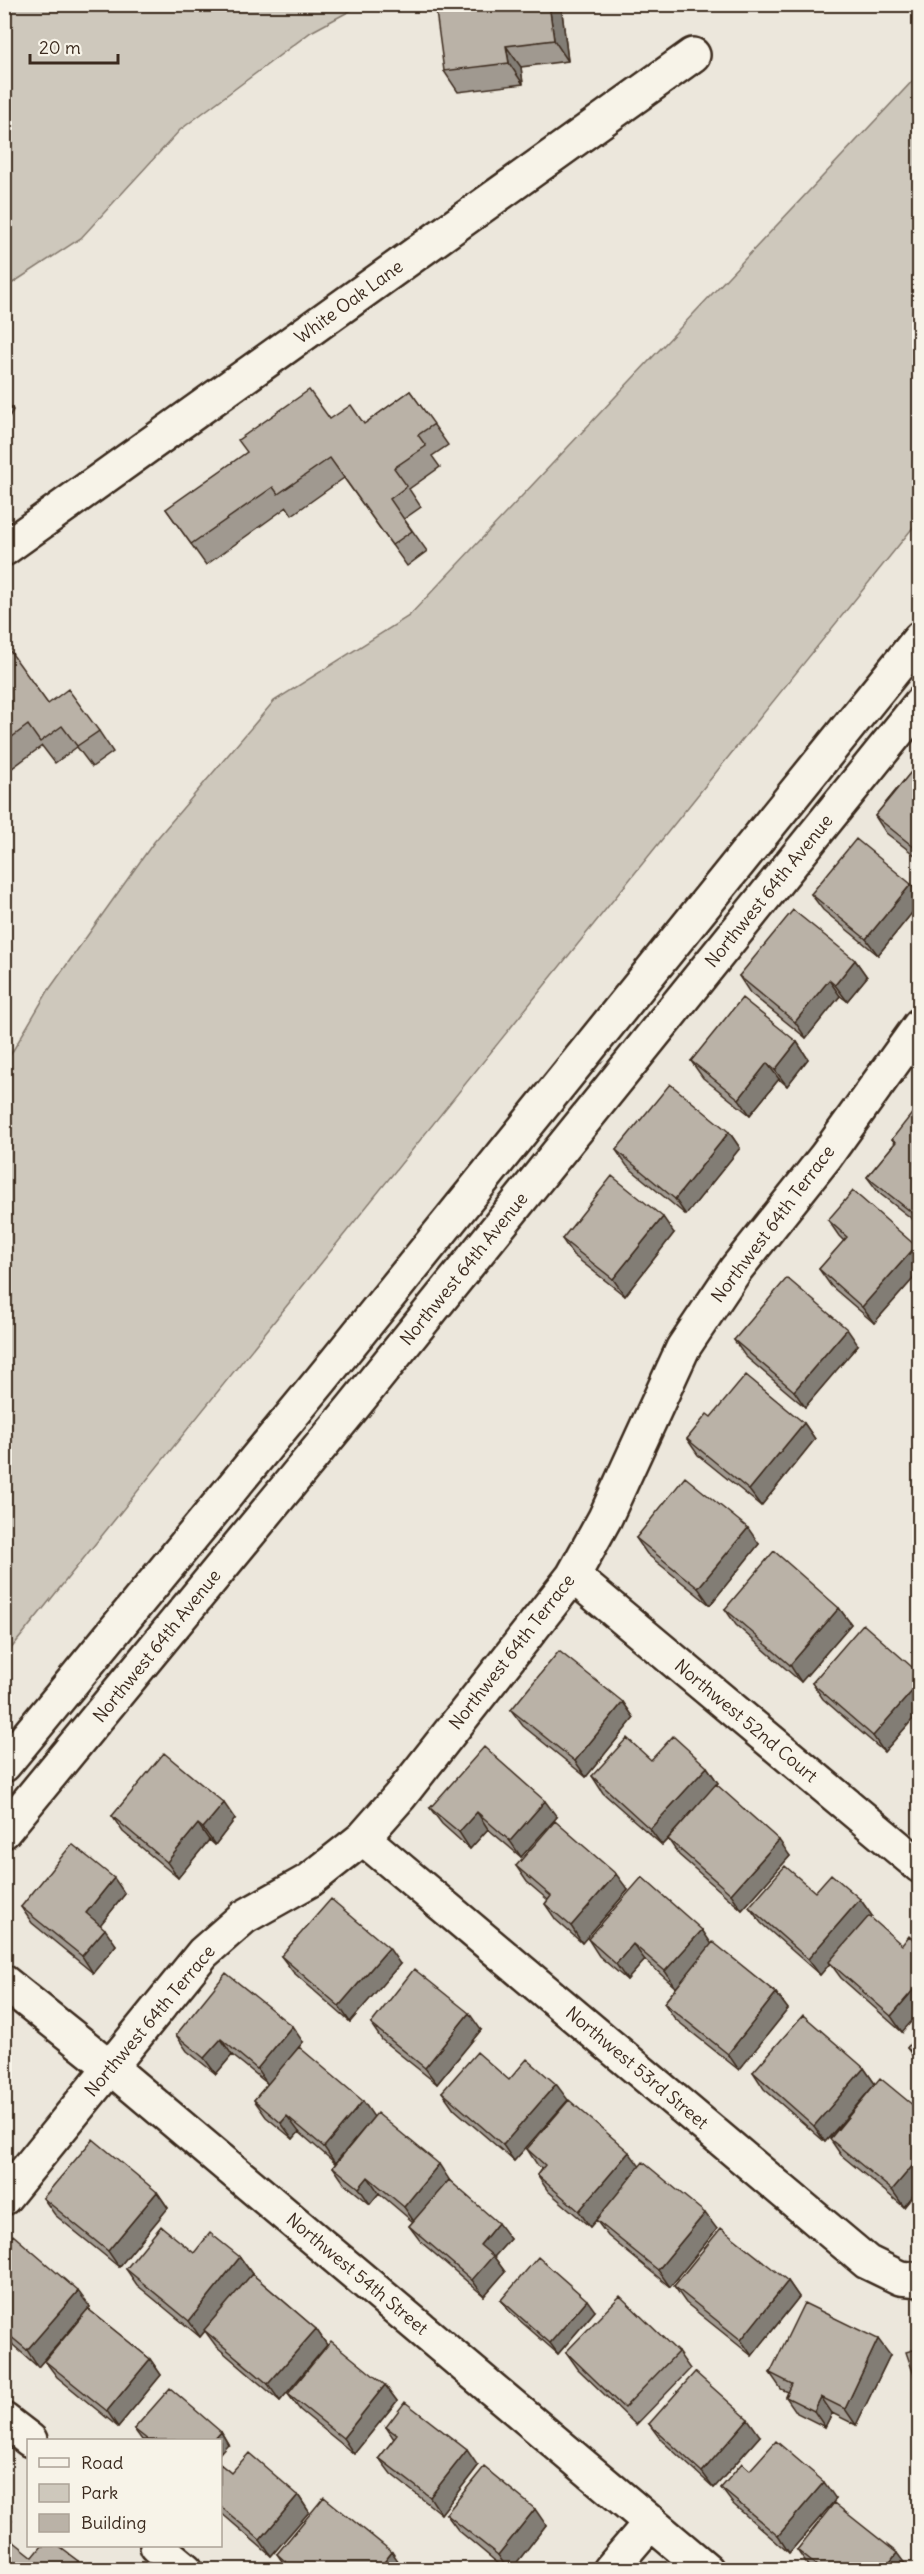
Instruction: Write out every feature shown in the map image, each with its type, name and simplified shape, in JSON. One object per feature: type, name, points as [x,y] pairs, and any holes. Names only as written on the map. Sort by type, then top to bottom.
[{"type":"street","name":"White Oak Lane","points":[[4,549],[693,55]]},
{"type":"street","points":[[4,1765],[328,1371],[920,638]]},
{"type":"street","name":"Northwest 64th Avenue","points":[[4,1832],[353,1407],[920,704]]},
{"type":"street","name":"Northwest 64th Terrace","points":[[4,2198],[203,1953],[244,1917],[310,1880],[363,1838],[400,1796],[573,1576],[605,1518],[683,1348],[736,1269],[826,1156],[920,1025]]},
{"type":"street","name":"Northwest 52nd Court","points":[[573,1576],[920,1866]]},
{"type":"street","name":"Northwest 53rd Street","points":[[363,1838],[867,2262],[900,2278],[920,2280]]},
{"type":"street","name":"Northwest 54th Street","points":[[4,1982],[110,2067],[707,2570]]},
{"type":"street","points":[[4,2420],[29,2439]]},
{"type":"street","points":[[610,2570],[651,2522]]},
{"type":"street","points":[[158,2547],[186,2570]]},
{"type":"green space","points":[[5,4],[361,5],[311,32],[180,130],[81,238],[5,288]]},
{"type":"green space","points":[[919,74],[919,520],[5,1656],[5,1064],[48,991],[154,842],[274,701],[409,616]]},
{"type":"building","points":[[435,4],[549,4],[554,40],[506,46],[509,63],[444,71]]},
{"type":"building","points":[[309,390],[330,419],[351,405],[364,424],[410,391],[434,424],[418,435],[426,446],[394,468],[407,486],[390,499],[412,531],[392,545],[330,458],[278,494],[273,487],[191,544],[166,509],[247,452],[238,440]]},
{"type":"building","points":[[5,644],[48,704],[68,689],[99,731],[77,746],[62,726],[40,742],[28,725],[4,743]]},
{"type":"building","points":[[920,761],[920,852],[875,816]]},
{"type":"building","points":[[856,839],[911,884],[866,939],[811,894]]},
{"type":"building","points":[[793,910],[855,960],[835,985],[829,980],[795,1022],[739,976]]},
{"type":"building","points":[[742,998],[797,1042],[775,1070],[767,1063],[739,1099],[691,1061]]},
{"type":"building","points":[[670,1084],[729,1132],[675,1199],[616,1150]]},
{"type":"building","points":[[914,1111],[920,1116],[919,1218],[867,1177],[896,1142],[892,1139]]},
{"type":"building","points":[[612,1176],[663,1217],[613,1279],[562,1239]]},
{"type":"building","points":[[853,1191],[916,1246],[862,1307],[819,1269],[847,1237],[828,1220]]},
{"type":"building","points":[[787,1278],[847,1329],[794,1391],[734,1340]]},
{"type":"building","points":[[746,1375],[804,1423],[749,1490],[687,1439],[707,1414],[711,1417]]},
{"type":"building","points":[[685,1477],[748,1528],[698,1588],[636,1538]]},
{"type":"building","points":[[774,1551],[839,1608],[790,1665],[725,1609]]},
{"type":"building","points":[[863,1624],[920,1674],[920,1682],[873,1736],[812,1683]]},
{"type":"building","points":[[559,1651],[623,1702],[575,1761],[511,1710]]},
{"type":"building","points":[[673,1736],[707,1767],[650,1829],[592,1776],[627,1738],[651,1760]]},
{"type":"building","points":[[484,1747],[545,1801],[510,1841],[477,1812],[459,1832],[430,1808]]},
{"type":"building","points":[[164,1753],[224,1803],[203,1828],[198,1824],[167,1862],[112,1816]]},
{"type":"building","points":[[716,1784],[779,1840],[731,1894],[668,1839]]},
{"type":"building","points":[[555,1821],[616,1874],[571,1926],[545,1904],[551,1896],[516,1866]]},
{"type":"building","points":[[72,1844],[114,1878],[86,1913],[105,1929],[82,1956],[21,1907]]},
{"type":"building","points":[[785,1866],[815,1892],[831,1874],[860,1899],[808,1959],[749,1907]]},
{"type":"building","points":[[642,1877],[702,1930],[665,1971],[633,1944],[616,1964],[588,1939]]},
{"type":"building","points":[[331,1899],[389,1948],[339,2006],[281,1956]]},
{"type":"building","points":[[869,1916],[902,1945],[909,1936],[920,1945],[920,1982],[891,2016],[829,1962]]},
{"type":"building","points":[[713,1942],[776,1993],[728,2054],[664,2003]]},
{"type":"building","points":[[414,1969],[469,2013],[425,2068],[371,2024]]},
{"type":"building","points":[[226,1973],[292,2026],[257,2069],[221,2039],[204,2058],[176,2035]]},
{"type":"building","points":[[803,2015],[864,2068],[814,2126],[753,2072]]},
{"type":"building","points":[[920,2032],[920,2058],[907,2048]]},
{"type":"building","points":[[299,2047],[363,2101],[324,2147],[287,2116],[281,2123],[254,2100]]},
{"type":"building","points":[[477,2052],[509,2080],[527,2059],[556,2084],[503,2145],[442,2092]]},
{"type":"building","points":[[880,2078],[920,2111],[920,2157],[892,2190],[830,2139]]},
{"type":"building","points":[[569,2100],[629,2152],[579,2211],[537,2175],[545,2165],[527,2149]]},
{"type":"building","points":[[377,2113],[439,2164],[404,2207],[368,2177],[359,2188],[333,2167]]},
{"type":"building","points":[[93,2139],[157,2192],[108,2251],[43,2198]]},
{"type":"building","points":[[643,2162],[705,2213],[658,2270],[596,2220]]},
{"type":"building","points":[[449,2180],[498,2223],[480,2245],[493,2256],[472,2280],[409,2226]]},
{"type":"building","points":[[161,2226],[194,2253],[210,2233],[240,2257],[189,2321],[126,2269]]},
{"type":"building","points":[[721,2228],[788,2281],[741,2340],[674,2286]]},
{"type":"building","points":[[13,2235],[78,2291],[27,2350],[4,2331],[7,2323],[4,2321],[4,2245]]},
{"type":"building","points":[[538,2257],[587,2300],[550,2343],[501,2300]]},
{"type":"building","points":[[252,2274],[316,2329],[268,2384],[204,2330]]},
{"type":"building","points":[[620,2296],[678,2352],[624,2408],[566,2352]]},
{"type":"building","points":[[804,2303],[878,2339],[845,2409],[821,2397],[814,2411],[786,2397],[792,2384],[770,2373]]},
{"type":"building","points":[[88,2309],[150,2359],[107,2411],[45,2361]]},
{"type":"building","points":[[331,2341],[385,2385],[343,2438],[288,2394]]},
{"type":"building","points":[[920,2348],[920,2392],[906,2352]]},
{"type":"building","points":[[695,2372],[748,2419],[702,2472],[649,2424]]},
{"type":"building","points":[[170,2388],[221,2432],[215,2439],[147,2439],[134,2429]]},
{"type":"building","points":[[405,2402],[467,2450],[430,2497],[379,2458],[397,2435],[386,2427]]},
{"type":"building","points":[[776,2441],[824,2482],[778,2536],[721,2488],[742,2463],[750,2470]]},
{"type":"building","points":[[249,2453],[298,2495],[260,2540],[222,2508],[222,2466],[231,2473]]},
{"type":"building","points":[[484,2467],[535,2509],[498,2555],[446,2514]]},
{"type":"building","points":[[324,2497],[392,2552],[378,2570],[295,2570],[277,2554]]},
{"type":"building","points":[[834,2503],[897,2553],[884,2570],[822,2570],[797,2550]]},
{"type":"building","points":[[4,2534],[33,2557],[41,2547],[59,2547],[78,2561],[71,2570],[4,2570]]}]
